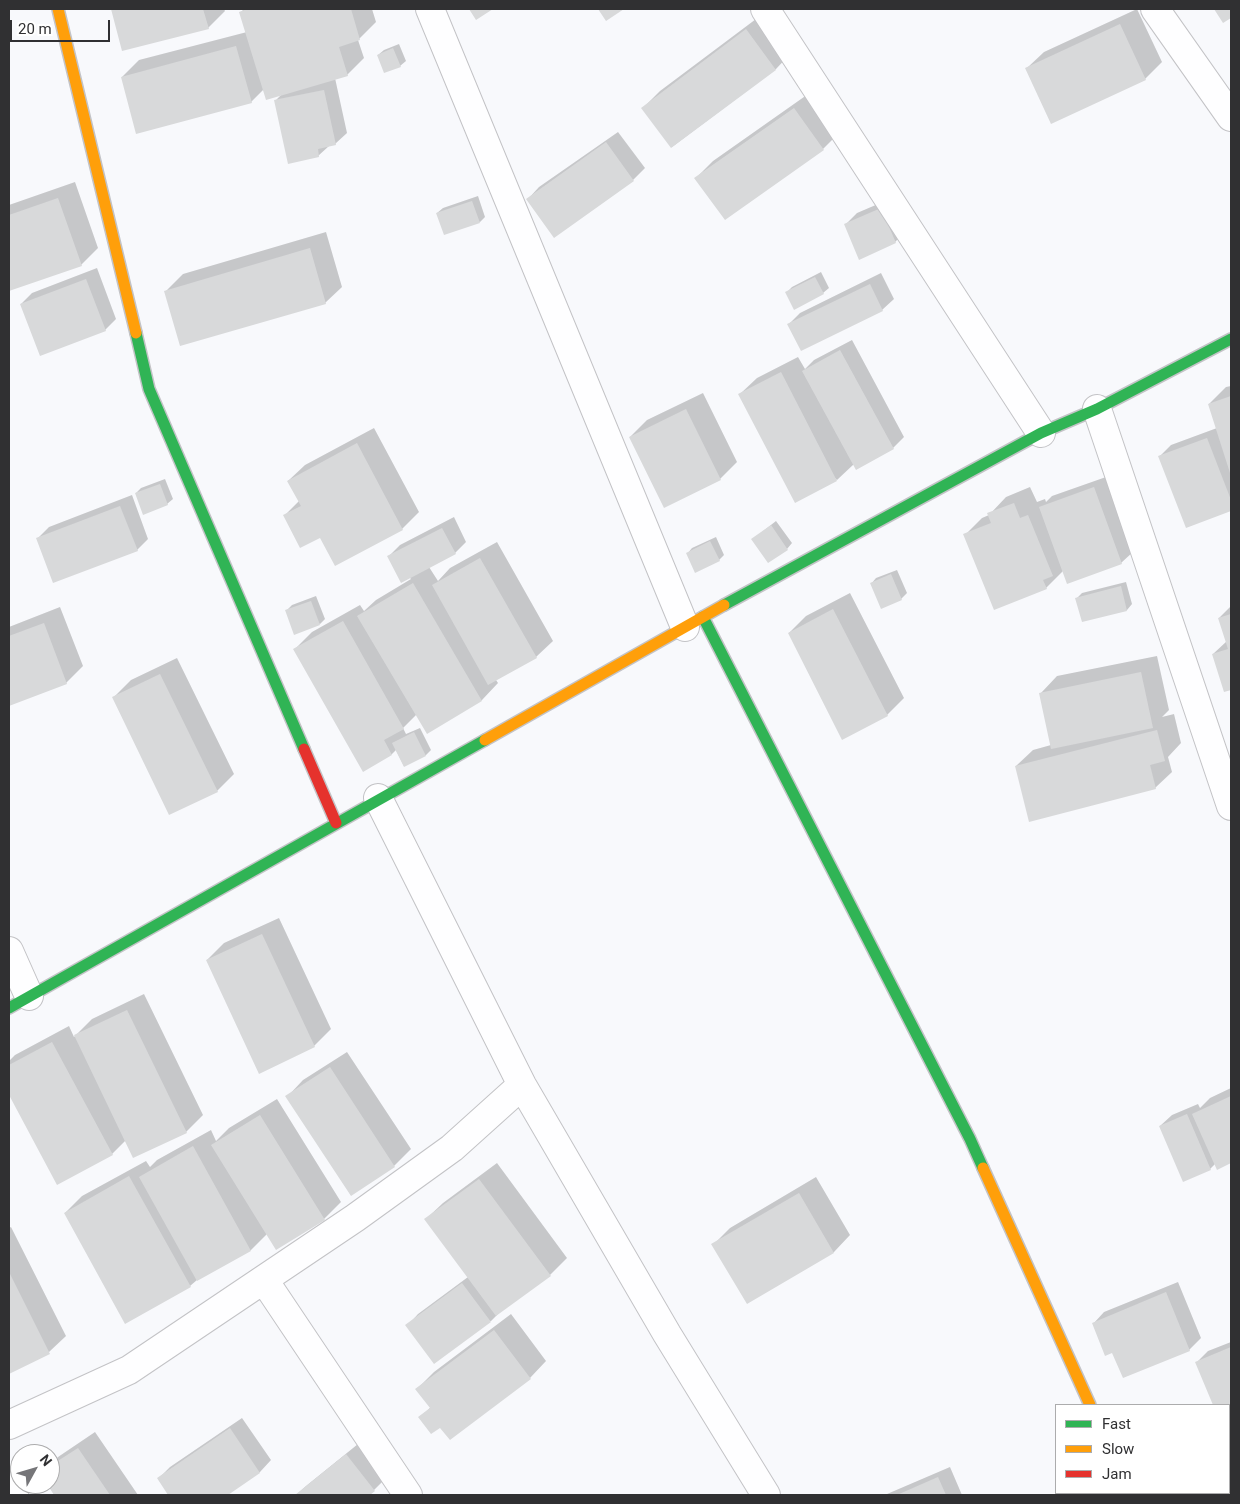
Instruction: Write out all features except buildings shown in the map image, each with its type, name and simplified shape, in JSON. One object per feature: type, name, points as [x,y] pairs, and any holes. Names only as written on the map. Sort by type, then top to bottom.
[{"type":"street","points":[[58,9],[149,389],[336,823]]},
{"type":"street","points":[[430,9],[694,622],[970,1139],[1090,1404]]},
{"type":"street","points":[[765,9],[1041,433]]},
{"type":"street","points":[[1155,9],[1231,117]]},
{"type":"street","points":[[9,951],[19,1002],[378,798],[694,622],[1041,433],[1097,409],[1231,339]]},
{"type":"street","points":[[1097,409],[1231,806]]},
{"type":"street","points":[[378,798],[522,1085],[667,1334],[766,1495]]},
{"type":"street","points":[[9,1425],[129,1370],[355,1218],[452,1148],[522,1085]]},
{"type":"street","points":[[264,1280],[408,1495]]},
{"type":"street","points":[[9,1486],[14,1495]]},
{"type":"traffic: fast","points":[[136,333],[149,389],[304,749]]},
{"type":"traffic: fast","points":[[724,605],[1041,433],[1097,409],[1231,339]]},
{"type":"traffic: fast","points":[[703,617],[970,1139],[983,1168]]},
{"type":"traffic: fast","points":[[9,1008],[485,740]]},
{"type":"traffic: slow","points":[[58,9],[136,333]]},
{"type":"traffic: slow","points":[[485,740],[724,605]]},
{"type":"traffic: slow","points":[[983,1168],[1090,1404]]},
{"type":"traffic: jam","points":[[304,749],[336,823]]}]
